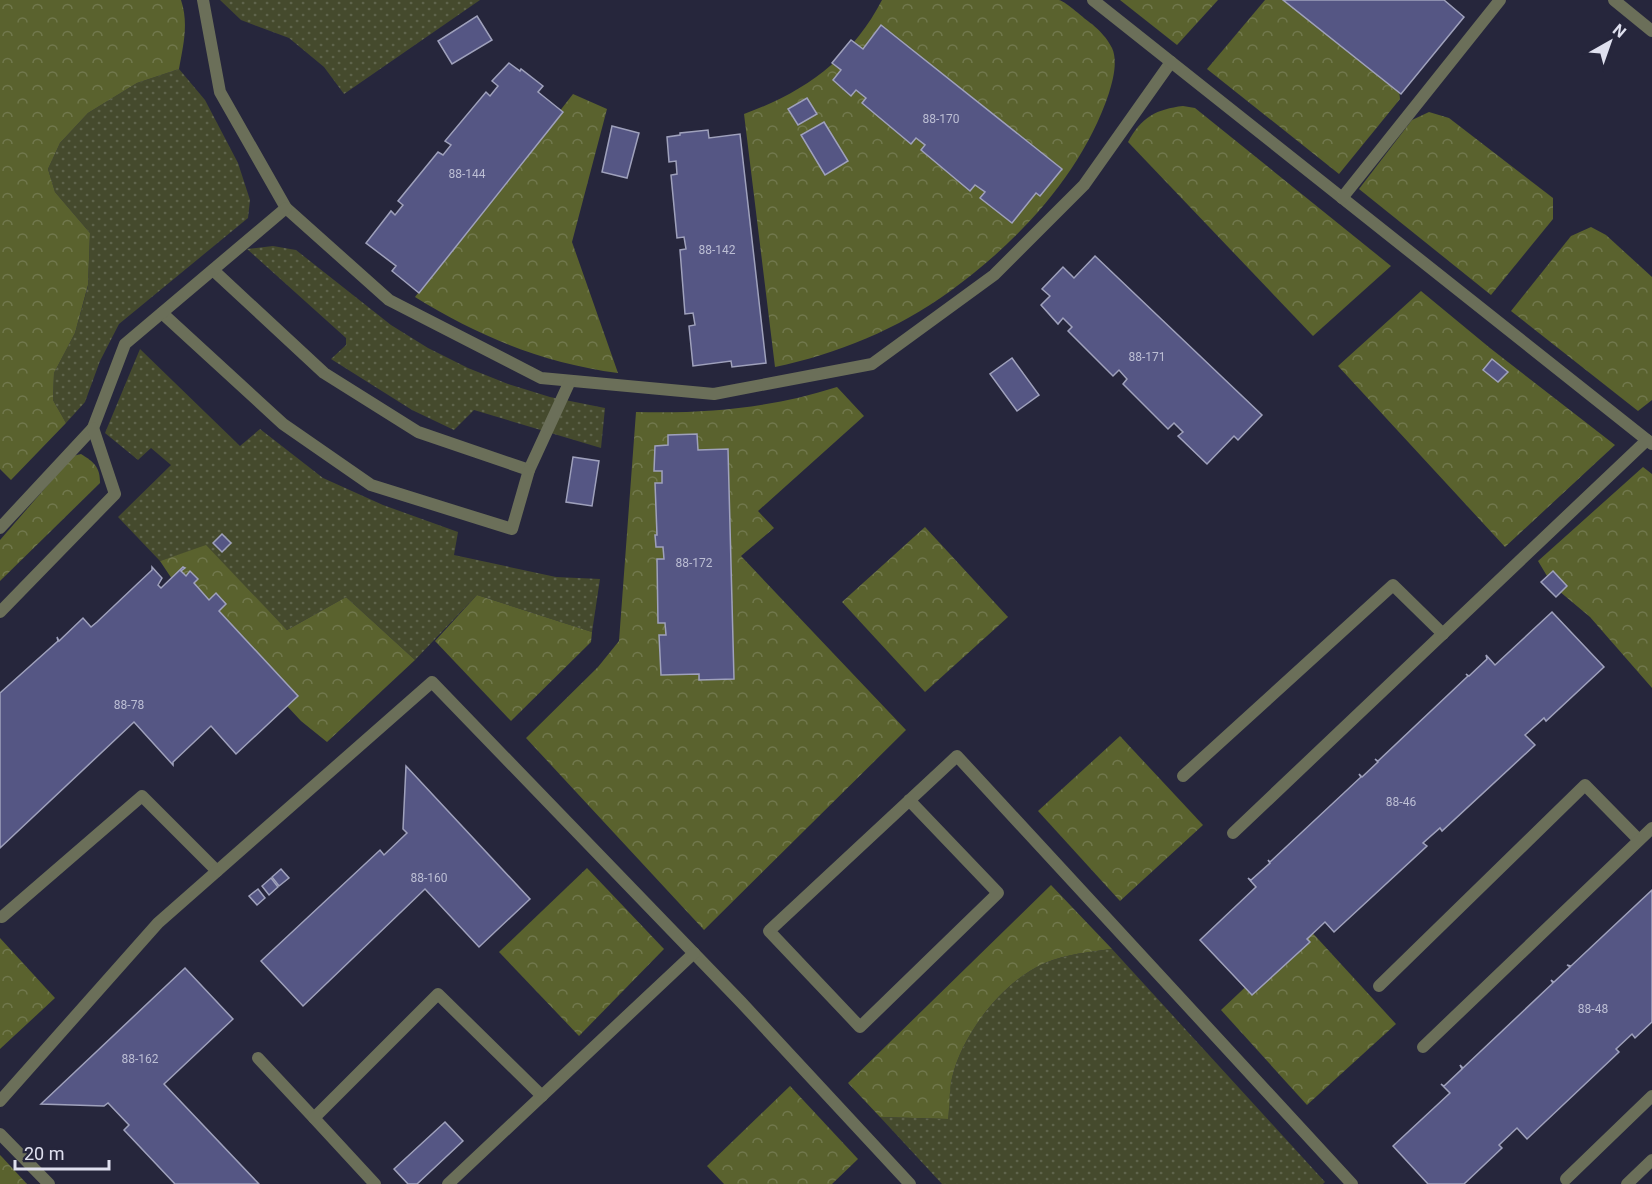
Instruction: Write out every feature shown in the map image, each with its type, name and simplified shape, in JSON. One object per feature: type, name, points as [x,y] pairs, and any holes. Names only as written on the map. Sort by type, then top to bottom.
[{"type":"lane","points":[[203,0],[220,92],[286,208],[389,300],[541,378],[714,394],[872,364],[994,275],[1084,185],[1171,62]]},
{"type":"lane","points":[[1093,0],[1649,442],[1233,833]]},
{"type":"lane","points":[[1342,198],[1500,0]]},
{"type":"lane","points":[[1614,0],[1652,31]]},
{"type":"lane","points":[[0,528],[93,428],[125,344],[286,208]]},
{"type":"lane","points":[[213,270],[324,373],[418,432],[530,470]]},
{"type":"lane","points":[[162,313],[283,424],[371,485],[512,529],[530,470],[570,381]]},
{"type":"lane","points":[[0,612],[115,494],[93,428]]},
{"type":"lane","points":[[1183,776],[1393,585],[1443,634]]},
{"type":"lane","points":[[0,1101],[158,923],[432,682],[694,953],[910,1184]]},
{"type":"lane","points":[[909,800],[998,893],[860,1028],[770,931],[909,800],[957,756],[1350,1183]]},
{"type":"lane","points":[[1379,987],[1585,785],[1639,840]]},
{"type":"lane","points":[[2,917],[141,796],[217,872]]},
{"type":"lane","points":[[1423,1047],[1652,828]]},
{"type":"lane","points":[[448,1184],[694,953]]},
{"type":"lane","points":[[314,1118],[438,994],[542,1096]]},
{"type":"lane","points":[[258,1058],[375,1184]]},
{"type":"lane","points":[[1566,1179],[1652,1096]]},
{"type":"lane","points":[[0,1134],[49,1184]]},
{"type":"lane","points":[[1627,1184],[1652,1160]]},
{"type":"green space","points":[[0,0],[181,0],[185,18],[184,43],[179,69],[137,83],[88,113],[60,143],[48,169],[55,192],[90,233],[88,285],[75,333],[54,373],[53,400],[66,423],[11,480],[0,469]]},
{"type":"green space","points":[[220,0],[480,0],[344,94],[324,67],[289,38],[241,20]]},
{"type":"green space","points":[[882,0],[1059,0],[1092,24],[1110,44],[1114,53],[1115,65],[1111,88],[1097,123],[1064,179],[1022,229],[974,273],[949,292],[888,329],[821,355],[775,367],[744,114],[787,95],[807,84],[825,70],[856,39]]},
{"type":"green space","points":[[1120,0],[1218,0],[1177,45]]},
{"type":"green space","points":[[1265,0],[1295,0],[1398,80],[1400,99],[1339,174],[1207,69]]},
{"type":"green space","points":[[179,69],[205,100],[238,163],[250,200],[248,218],[119,324],[100,361],[85,402],[66,423],[53,400],[54,373],[75,333],[88,286],[90,233],[55,192],[48,169],[60,143],[88,113],[137,83]]},
{"type":"green space","points":[[573,94],[607,109],[572,242],[618,373],[564,363],[513,346],[464,324],[415,297]]},
{"type":"green space","points":[[1183,106],[1195,108],[1391,266],[1313,336],[1128,142],[1144,120],[1165,109]]},
{"type":"green space","points":[[1429,112],[1449,118],[1553,198],[1553,219],[1491,295],[1359,189],[1412,120]]},
{"type":"green space","points":[[1591,227],[1606,235],[1652,277],[1652,400],[1638,411],[1511,311],[1571,236]]},
{"type":"green space","points":[[273,246],[296,250],[391,325],[428,348],[468,368],[550,397],[605,408],[601,448],[474,410],[454,430],[412,410],[331,359],[346,345],[346,338],[247,249]]},
{"type":"green space","points":[[1421,291],[1615,445],[1505,547],[1338,366]]},
{"type":"green space","points":[[140,349],[240,446],[260,429],[323,478],[383,505],[458,532],[454,555],[556,577],[600,579],[592,632],[477,595],[415,660],[346,597],[287,630],[206,546],[160,561],[118,517],[171,465],[151,448],[138,460],[105,433]]},
{"type":"green space","points":[[837,387],[864,416],[758,511],[774,528],[741,556],[906,730],[704,930],[526,738],[598,667],[619,641],[636,412],[713,411],[763,405]]},
{"type":"green space","points":[[81,454],[95,466],[99,473],[100,483],[0,581],[0,540],[73,456]]},
{"type":"green space","points":[[1643,467],[1652,474],[1652,688],[1590,617],[1553,586],[1538,561]]},
{"type":"green space","points":[[925,527],[1008,617],[925,692],[842,602]]},
{"type":"green space","points":[[206,545],[287,630],[346,597],[415,660],[327,742],[301,721],[180,591],[160,561]]},
{"type":"green space","points":[[477,595],[592,632],[591,642],[511,721],[435,641]]},
{"type":"green space","points":[[1120,736],[1203,825],[1120,901],[1038,811]]},
{"type":"green space","points":[[587,868],[664,949],[579,1036],[499,952]]},
{"type":"green space","points":[[1051,885],[1112,949],[1069,955],[1045,963],[1014,982],[1000,996],[975,1027],[957,1061],[951,1083],[948,1119],[880,1117],[848,1083]]},
{"type":"green space","points":[[1308,928],[1396,1024],[1307,1105],[1221,1010]]},
{"type":"green space","points":[[0,938],[55,998],[0,1049]]},
{"type":"green space","points":[[1112,949],[1325,1182],[1323,1184],[942,1184],[880,1117],[948,1119],[951,1083],[957,1061],[975,1027],[1000,996],[1029,971],[1045,963],[1069,955]]},
{"type":"green space","points":[[790,1086],[858,1159],[832,1184],[724,1184],[707,1166]]},
{"type":"green space","points":[[0,1155],[2,1157],[27,1184],[0,1184]]},
{"type":"building","points":[[1283,0],[1444,0],[1464,17],[1401,94]]},
{"type":"building","points":[[477,16],[492,40],[452,64],[438,41]]},
{"type":"building","points":[[881,25],[1062,169],[1040,196],[1036,193],[1012,223],[980,198],[985,192],[975,185],[970,191],[921,150],[925,145],[916,138],[911,144],[862,103],[866,98],[856,90],[851,96],[833,80],[841,70],[832,63],[851,40],[863,49]]},
{"type":"building","points":[[509,63],[543,86],[538,92],[563,112],[419,293],[392,271],[396,266],[366,243],[391,211],[395,215],[403,205],[398,201],[438,152],[443,155],[451,145],[445,141],[486,92],[490,96],[498,86],[492,81]]},
{"type":"building","points":[[807,98],[817,114],[798,125],[788,109]]},
{"type":"building","points":[[824,122],[848,161],[825,175],[801,135]]},
{"type":"building","points":[[612,126],[639,133],[627,178],[602,172]]},
{"type":"building","points":[[708,130],[709,138],[740,134],[766,363],[732,367],[731,361],[693,366],[689,326],[695,325],[693,313],[685,314],[680,250],[686,249],[684,237],[677,238],[671,175],[677,174],[676,161],[669,162],[667,137]]},
{"type":"building","points":[[1095,256],[1262,415],[1238,440],[1234,436],[1207,464],[1178,436],[1183,432],[1174,423],[1168,429],[1123,384],[1127,379],[1119,370],[1113,376],[1068,331],[1072,327],[1063,318],[1058,324],[1041,305],[1050,296],[1042,289],[1063,267],[1074,278]]},
{"type":"building","points":[[1012,358],[1039,395],[1017,411],[990,374]]},
{"type":"building","points":[[1492,359],[1508,372],[1498,382],[1483,370]]},
{"type":"building","points":[[697,434],[698,450],[728,449],[734,679],[699,680],[699,674],[661,675],[659,635],[666,635],[665,623],[658,623],[657,559],[664,559],[663,547],[656,547],[655,483],[662,483],[662,471],[654,471],[655,446],[668,445],[668,435]]},
{"type":"building","points":[[573,457],[599,461],[592,506],[566,502]]},
{"type":"building","points":[[222,534],[231,543],[222,552],[213,543]]},
{"type":"building","points":[[152,567],[162,578],[158,585],[161,588],[183,567],[185,568],[181,571],[186,576],[190,571],[198,579],[194,583],[209,600],[216,593],[226,604],[219,611],[298,696],[236,754],[211,726],[173,762],[173,765],[134,722],[0,848],[0,693],[58,641],[57,637],[59,641],[83,618],[91,627],[152,570]]},
{"type":"building","points":[[1553,571],[1567,586],[1556,597],[1541,582]]},
{"type":"building","points":[[1552,612],[1604,667],[1546,721],[1544,718],[1525,735],[1535,745],[1442,831],[1440,828],[1423,843],[1427,846],[1334,932],[1325,922],[1307,939],[1310,942],[1252,995],[1200,940],[1256,887],[1248,878],[1251,880],[1270,863],[1268,860],[1270,862],[1361,777],[1359,774],[1362,777],[1378,762],[1375,759],[1378,761],[1468,676],[1466,674],[1469,676],[1487,659],[1486,655],[1495,665]]},
{"type":"building","points":[[406,766],[530,899],[479,947],[425,889],[303,1006],[261,961],[380,850],[384,855],[407,833],[403,829]]},
{"type":"building","points":[[281,869],[289,878],[279,886],[272,877]]},
{"type":"building","points":[[271,878],[278,887],[269,895],[262,886]]},
{"type":"building","points":[[258,889],[265,898],[257,905],[249,896]]},
{"type":"building","points":[[1652,890],[1652,1022],[1635,1038],[1632,1034],[1616,1049],[1619,1052],[1527,1139],[1517,1128],[1499,1145],[1502,1148],[1464,1184],[1428,1184],[1393,1146],[1450,1093],[1441,1084],[1444,1086],[1462,1069],[1460,1065],[1463,1068],[1553,983],[1551,980],[1554,982],[1570,967],[1567,965],[1571,966]]},
{"type":"building","points":[[185,968],[233,1019],[164,1084],[259,1184],[175,1184],[124,1130],[129,1125],[108,1103],[104,1106],[41,1104]]},
{"type":"building","points":[[445,1122],[463,1141],[417,1184],[408,1184],[394,1169]]}]
